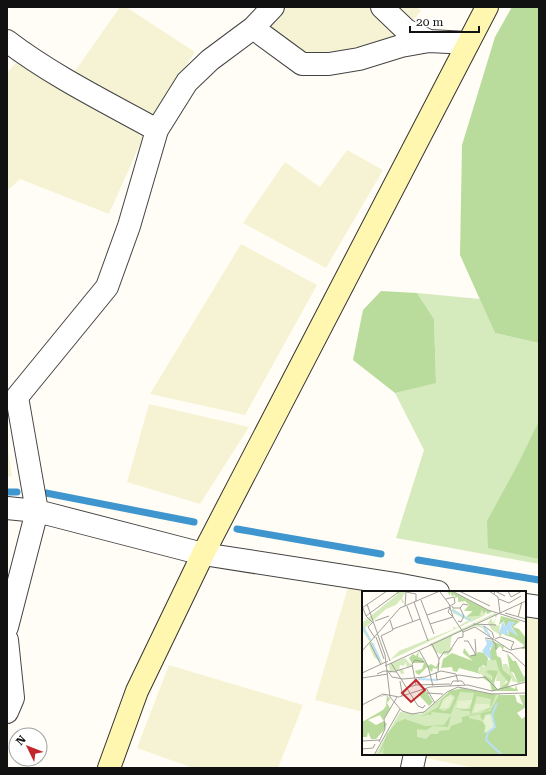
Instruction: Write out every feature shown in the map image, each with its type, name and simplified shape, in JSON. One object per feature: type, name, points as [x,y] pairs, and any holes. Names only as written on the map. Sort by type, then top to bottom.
[{"type":"street","points":[[7,627],[37,511],[12,393],[107,287],[129,226],[157,130],[187,82],[210,60],[254,28],[273,7]]},
{"type":"street","points":[[382,7],[406,30],[429,41]]},
{"type":"street","points":[[109,768],[137,691],[203,554],[487,7]]},
{"type":"street","points":[[254,28],[302,64],[329,64],[359,59],[401,46],[429,41],[468,43]]},
{"type":"street","points":[[7,41],[70,83],[157,130]]},
{"type":"street","points":[[7,508],[37,511],[203,554],[388,582],[433,591]]},
{"type":"street","points":[[526,605],[539,607]]},
{"type":"street","points":[[7,640],[13,698],[7,712]]},
{"type":"street","points":[[412,768],[415,755]]},
{"type":"shaded area","points":[[120,7],[126,7],[195,52],[153,115],[109,214],[20,179],[7,191],[7,73],[19,59],[62,86],[75,71]]},
{"type":"shaded area","points":[[271,7],[374,7],[404,36],[302,65],[253,28]]},
{"type":"shaded area","points":[[388,7],[417,7],[421,11],[408,26]]},
{"type":"shaded area","points":[[347,150],[383,170],[326,268],[243,223],[285,162],[320,187]]},
{"type":"shaded area","points":[[241,244],[317,285],[245,415],[150,394]]},
{"type":"shaded area","points":[[149,404],[249,427],[200,504],[127,482]]},
{"type":"shaded area","points":[[7,442],[12,477],[7,476]]},
{"type":"shaded area","points":[[348,587],[370,591],[362,591],[362,712],[315,700]]},
{"type":"shaded area","points":[[526,614],[539,616],[539,768],[475,768],[421,757],[422,755],[526,755]]},
{"type":"shaded area","points":[[169,665],[303,705],[278,768],[193,768],[137,748]]},
{"type":"green space","points":[[512,7],[539,7],[539,343],[495,333],[460,255],[462,145],[495,37]]},
{"type":"green space","points":[[381,291],[417,293],[434,319],[436,383],[395,393],[353,360],[363,310]]},
{"type":"green space","points":[[417,293],[480,299],[495,333],[539,343],[539,564],[396,538],[424,450],[395,393],[436,382],[434,319]]},
{"type":"green space","points":[[539,421],[539,559],[488,548],[487,521],[518,464]]},
{"type":"waterway","points":[[7,492],[17,492]]},
{"type":"waterway","points":[[46,493],[194,522]]},
{"type":"waterway","points":[[237,529],[381,554]]},
{"type":"waterway","points":[[418,560],[539,580]]}]
